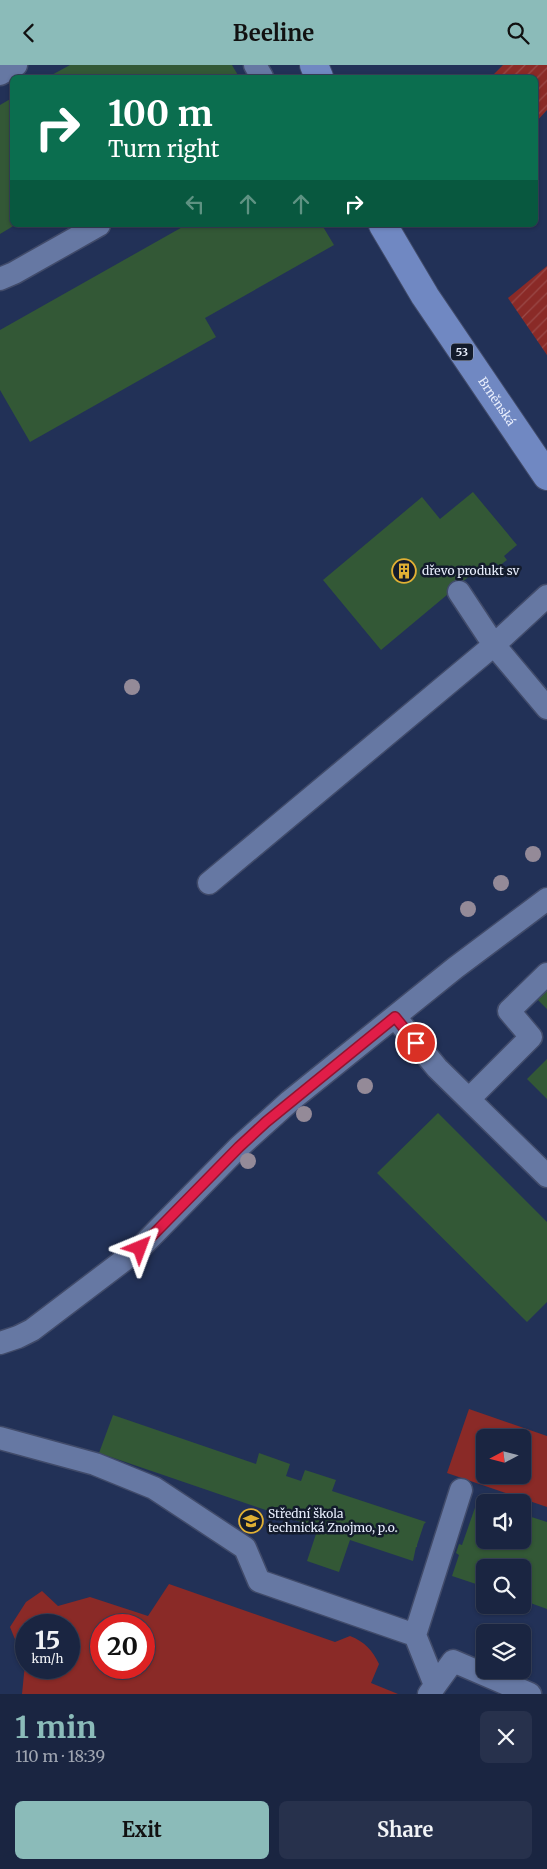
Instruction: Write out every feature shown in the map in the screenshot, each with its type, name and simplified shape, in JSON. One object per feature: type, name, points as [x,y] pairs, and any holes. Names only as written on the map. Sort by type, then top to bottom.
[{"type":"main road","name":"Brněnská","points":[[385,227],[400,255],[452,337],[547,476]]},
{"type":"lane","points":[[0,74],[16,65]]},
{"type":"lane","points":[[0,279],[95,227]]},
{"type":"lane","points":[[459,592],[494,645],[547,707]]},
{"type":"lane","points":[[209,883],[494,645],[547,596]]},
{"type":"lane","points":[[0,1343],[32,1330],[140,1248],[260,1128],[290,1101],[455,969],[547,899]]},
{"type":"lane","points":[[469,1099],[531,1037],[509,1011],[547,974]]},
{"type":"lane","points":[[395,1017],[437,1068],[547,1176]]},
{"type":"lane","points":[[0,1438],[95,1464],[154,1488],[245,1548],[259,1581],[415,1635]]},
{"type":"lane","points":[[432,1690],[415,1635],[461,1490]]},
{"type":"lane","points":[[432,1690],[453,1661],[530,1694]]},
{"type":"shaded area","points":[[503,65],[547,65],[547,110],[538,120],[538,75],[493,75]]},
{"type":"shaded area","points":[[547,266],[547,355],[508,298]]},
{"type":"shaded area","points":[[469,1409],[527,1429],[476,1429],[476,1483],[447,1473]]},
{"type":"shaded area","points":[[531,1430],[547,1436],[547,1507],[531,1502],[531,1494],[509,1494],[479,1484],[531,1484]]},
{"type":"shaded area","points":[[169,1584],[335,1642],[350,1636],[368,1647],[379,1664],[371,1683],[398,1694],[22,1694],[24,1679],[80,1679],[80,1614],[18,1614],[26,1602],[42,1591],[58,1606],[90,1597],[142,1614],[90,1614],[90,1679],[155,1679],[155,1614],[149,1614]]},
{"type":"shaded area","points":[[15,1619],[15,1639],[10,1627]]},
{"type":"building","points":[[70,65],[232,65],[238,75],[52,75]]},
{"type":"building","points":[[10,99],[10,227],[12,227],[0,234],[0,105]]},
{"type":"building","points":[[182,227],[323,227],[334,245],[205,318],[216,337],[30,442],[0,390],[0,330]]},
{"type":"building","name":"dřevo produkt sv","points":[[473,492],[517,545],[504,556],[507,560],[499,566],[496,563],[483,574],[478,569],[381,650],[323,580],[422,497],[440,519]]},
{"type":"building","points":[[547,987],[547,1009],[536,998]]},
{"type":"building","points":[[547,1059],[547,1099],[527,1079]]},
{"type":"building","points":[[438,1113],[547,1222],[547,1302],[527,1322],[377,1173]]},
{"type":"building","points":[[113,1415],[256,1464],[259,1453],[290,1464],[286,1476],[301,1481],[305,1470],[336,1480],[332,1491],[426,1522],[416,1547],[413,1561],[350,1540],[339,1572],[307,1561],[318,1528],[99,1453]]},
{"type":"building","points":[[476,1505],[476,1549],[531,1549],[531,1517],[547,1522],[547,1609],[531,1603],[531,1559],[476,1559],[476,1584],[452,1576],[459,1555],[456,1553],[459,1544],[462,1545]]},
{"type":"place","name":"dřevo produkt sv","points":[[404,571]]},
{"type":"place","name":"Střední škola technická Znojmo, p.o.","points":[[251,1521]]},
{"type":"route","points":[[140,1248],[266,1122],[395,1017],[416,1043]]}]
